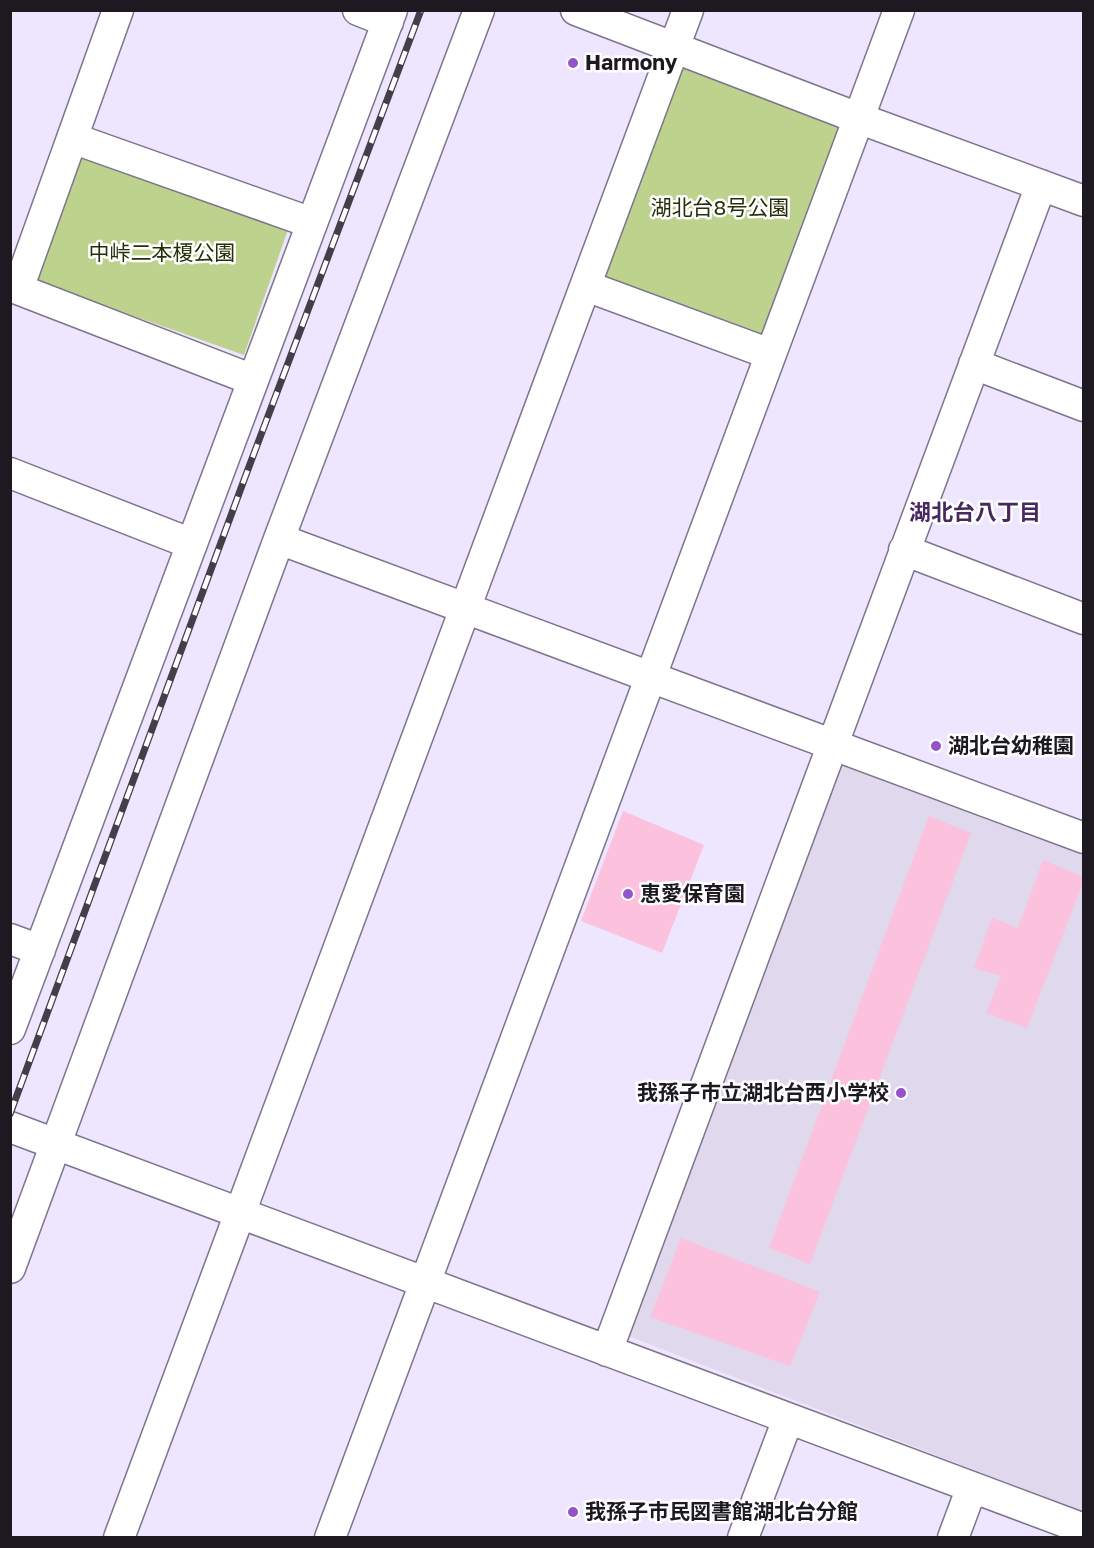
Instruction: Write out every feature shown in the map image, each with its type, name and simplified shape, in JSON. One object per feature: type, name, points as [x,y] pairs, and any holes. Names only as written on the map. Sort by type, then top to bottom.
[{"type":"street","points":[[118,10],[72,138],[14,287],[253,380]]},
{"type":"street","points":[[10,1029],[390,16],[358,10]]},
{"type":"street","points":[[10,1268],[279,539],[479,10]]},
{"type":"street","points":[[576,10],[1083,201]]},
{"type":"street","points":[[119,1538],[688,10]]},
{"type":"street","points":[[330,1538],[899,10]]},
{"type":"street","points":[[72,138],[312,223]]},
{"type":"street","points":[[606,1351],[1041,185]]},
{"type":"street","points":[[586,286],[770,354]]},
{"type":"street","points":[[974,364],[1083,406]]},
{"type":"street","points":[[10,474],[192,544]]},
{"type":"street","points":[[279,539],[1083,838]]},
{"type":"street","points":[[904,550],[1083,619]]},
{"type":"street","points":[[10,939],[40,950]]},
{"type":"street","points":[[10,1127],[1083,1529]]},
{"type":"street","points":[[743,1538],[788,1419]]},
{"type":"street","points":[[953,1538],[972,1487]]},
{"type":"shaded area","name":"我孫子市立湖北台西小学校","points":[[842,760],[1083,849],[1083,1512],[628,1336]]},
{"type":"green space","name":"湖北台8号公園","points":[[674,48],[858,118],[770,354],[586,286]]},
{"type":"green space","name":"中峠二本榎公園","points":[[80,151],[290,224],[244,355],[35,281]]},
{"type":"building","points":[[623,811],[704,845],[662,953],[581,921]]},
{"type":"building","points":[[929,816],[971,833],[810,1264],[769,1248]]},
{"type":"building","points":[[1043,860],[1084,877],[1084,880],[1027,1028],[986,1013],[1001,976],[974,968],[992,918],[1018,928]]},
{"type":"building","points":[[681,1238],[820,1292],[790,1366],[650,1317]]},
{"type":"railway","points":[[10,1114],[247,472],[421,10]]},
{"type":"place","name":"Harmony","points":[[573,63]]},
{"type":"place","name":"湖北台幼稚園","points":[[936,746]]},
{"type":"place","name":"恵愛保育園","points":[[628,894]]},
{"type":"place","name":"我孫子市立湖北台西小学校","points":[[901,1093]]},
{"type":"place","name":"我孫子市民図書館湖北台分館","points":[[573,1512]]},
{"type":"district","name":"湖北台八丁目","points":[[975,512]]}]
